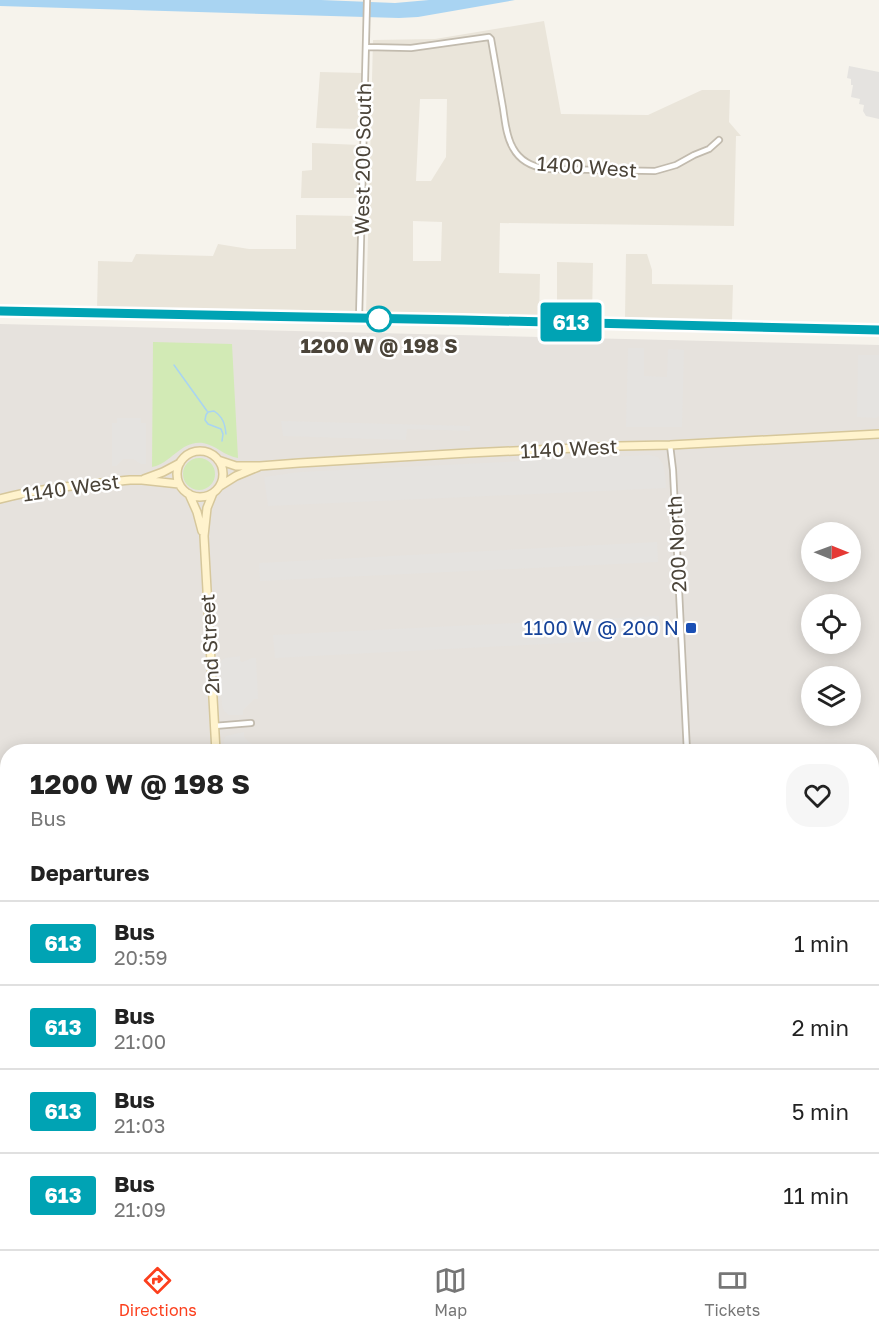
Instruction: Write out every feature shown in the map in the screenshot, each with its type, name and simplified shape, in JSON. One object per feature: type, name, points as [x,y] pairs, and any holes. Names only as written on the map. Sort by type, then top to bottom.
[{"type":"street","name":"West 200 South","points":[[359,319],[367,0]]},
{"type":"street","name":"1400 West","points":[[366,47],[411,48],[489,37],[507,134],[513,149],[521,158],[538,167],[656,171],[676,165],[709,149],[719,140]]},
{"type":"street","points":[[0,311],[879,330]]},
{"type":"street","name":"1140 West","points":[[218,460],[236,466],[260,466],[468,453],[879,434]]},
{"type":"street","name":"200 North","points":[[670,445],[687,744]]},
{"type":"street","points":[[206,452],[218,460],[223,473],[220,486],[213,493],[200,497],[183,490],[177,477],[177,469],[185,457],[191,453],[206,452]]},
{"type":"street","name":"1140 West","points":[[142,480],[180,463]]},
{"type":"street","name":"1140 West","points":[[220,486],[260,466]]},
{"type":"street","name":"1140 West","points":[[0,499],[54,487],[142,480],[179,484]]},
{"type":"street","name":"2nd Street","points":[[213,493],[207,508],[204,537],[215,744]]},
{"type":"street","name":"2nd Street","points":[[189,494],[198,512],[204,537]]},
{"type":"street","points":[[214,726],[251,723]]},
{"type":"shaded area","points":[[544,21],[561,114],[648,115],[702,90],[730,90],[729,122],[741,136],[736,136],[734,226],[500,223],[499,273],[540,274],[539,317],[366,315],[373,40],[435,39]],"holes":[[[420,99],[447,99],[446,157],[431,181],[416,181]],[[413,221],[442,222],[441,261],[413,261]]]},
{"type":"shaded area","points":[[849,66],[879,72],[879,119],[866,116],[863,111],[864,105],[859,104],[860,99],[851,97],[853,85],[851,85],[851,79],[847,78]]},
{"type":"shaded area","points":[[320,72],[362,73],[361,129],[316,128]]},
{"type":"shaded area","points":[[312,143],[361,145],[360,198],[301,198],[302,171],[312,170]]},
{"type":"shaded area","points":[[296,215],[360,216],[358,316],[97,310],[98,261],[132,262],[136,254],[213,256],[218,244],[249,249],[296,249]]},
{"type":"shaded area","points":[[626,254],[647,254],[652,270],[652,284],[733,285],[732,320],[625,318]]},
{"type":"shaded area","points":[[557,262],[593,263],[592,318],[557,317]]},
{"type":"shaded area","points":[[0,324],[879,345],[879,744],[0,744]]},
{"type":"shaded area","points":[[628,348],[644,348],[644,376],[667,377],[668,349],[684,350],[682,427],[626,427]]},
{"type":"shaded area","points":[[858,355],[879,355],[879,416],[876,418],[857,417]]},
{"type":"shaded area","points":[[117,418],[141,418],[141,423],[146,423],[146,464],[133,459],[123,459],[116,466],[112,466],[112,423],[117,423]]},
{"type":"shaded area","points":[[281,421],[470,426],[470,431],[407,429],[406,440],[283,436]]},
{"type":"shaded area","points":[[649,455],[658,457],[663,464],[666,488],[268,506],[264,477],[300,472]]},
{"type":"shaded area","points":[[657,542],[658,562],[260,581],[259,563]]},
{"type":"shaded area","points":[[659,616],[661,638],[275,658],[273,635]]},
{"type":"shaded area","points":[[240,656],[242,662],[256,658],[258,699],[254,699],[243,710],[243,715],[229,715],[222,706],[220,666],[221,661],[225,658]]},
{"type":"shaded area","points":[[244,732],[244,737],[252,744],[224,744],[226,736]]},
{"type":"green space","points":[[153,342],[232,344],[238,458],[208,444],[195,443],[182,448],[159,465],[152,467]]},
{"type":"green space","points":[[199,458],[210,463],[215,474],[210,485],[199,490],[188,485],[183,474],[188,463]]},
{"type":"water","points":[[0,0],[321,0],[395,3],[429,0],[515,0],[418,17],[399,18],[0,6]]},
{"type":"waterway","points":[[174,365],[207,411]]},
{"type":"waterway","points":[[222,441],[221,429],[208,424],[205,420],[208,412],[214,411],[220,416],[226,434]]},
{"type":"bus line","name":"613","points":[[0,311],[879,330]]},
{"type":"place","name":"1200 W @ 198 S","points":[[379,319]]},
{"type":"place","name":"1100 W @ 200 N","points":[[691,628]]}]
